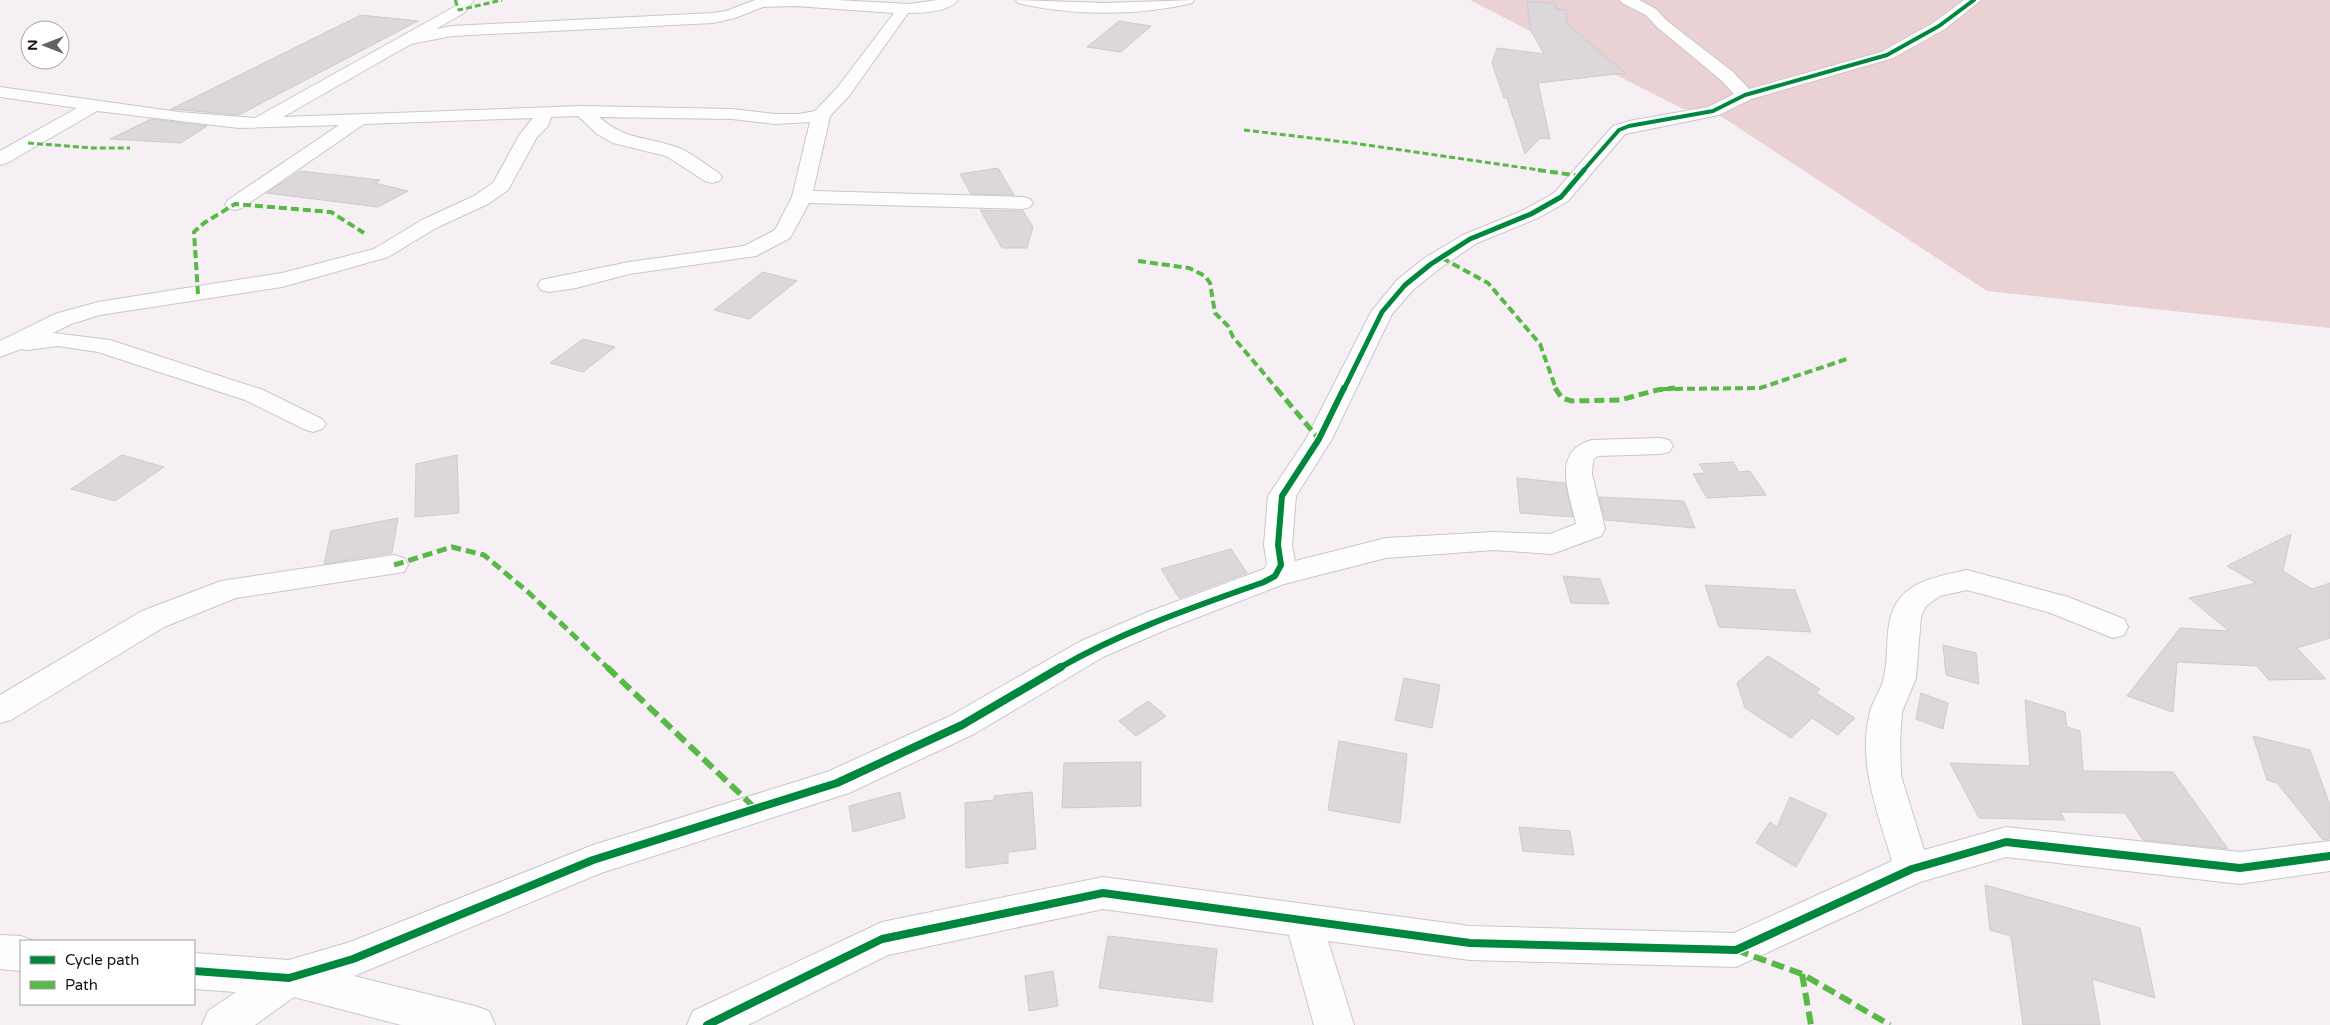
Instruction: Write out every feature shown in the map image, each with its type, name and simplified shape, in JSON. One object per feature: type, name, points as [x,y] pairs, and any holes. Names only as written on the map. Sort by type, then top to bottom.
[{"type":"street","points":[[259,123],[459,10],[467,0]]},
{"type":"street","points":[[405,40],[452,31],[713,18],[760,3],[795,2],[923,9],[951,0]]},
{"type":"street","points":[[1023,0],[1069,5],[1150,7],[1187,0]]},
{"type":"street","points":[[1627,0],[1651,12],[1662,24],[1727,76],[1745,95]]},
{"type":"street","points":[[1275,576],[1281,566],[1278,545],[1282,496],[1319,438],[1382,312],[1405,285],[1431,264],[1470,239],[1532,214],[1561,197],[1619,130],[1629,126],[1713,111],[1745,95],[1887,55],[1939,26],[1974,0]]},
{"type":"street","points":[[549,284],[629,268],[749,252],[783,234],[802,197],[821,115],[843,92],[875,51],[904,9]]},
{"type":"street","points":[[0,92],[93,106],[222,121],[259,123],[582,111],[732,114],[799,119],[821,115]]},
{"type":"street","points":[[0,159],[93,106]]},
{"type":"street","points":[[582,111],[603,130],[619,138],[673,152],[712,177]]},
{"type":"street","points":[[6,347],[63,319],[98,308],[282,280],[381,253],[429,224],[481,200],[501,186],[528,134],[542,122],[542,112]]},
{"type":"street","points":[[234,204],[359,120]]},
{"type":"street","points":[[802,197],[1023,203]]},
{"type":"street","points":[[6,347],[58,339],[102,345],[254,395],[313,424]]},
{"type":"street","points":[[222,1025],[289,978],[353,959],[593,860],[837,783],[962,725],[1092,648],[1159,620],[1264,582],[1275,576],[1386,548],[1494,541],[1552,544],[1591,529],[1579,474],[1580,456],[1592,448],[1660,446]]},
{"type":"street","points":[[0,711],[153,619],[207,596],[231,588],[394,565]]},
{"type":"street","points":[[1912,869],[1884,776],[1882,743],[1886,712],[1900,678],[1906,616],[1915,600],[1931,588],[1967,580],[2057,604],[2112,627]]},
{"type":"street","points":[[707,1025],[882,939],[1103,894],[1303,919],[1470,943],[1736,950],[1912,869],[2006,842],[2240,868],[2330,856]]},
{"type":"street","points":[[1303,919],[1334,1025]]},
{"type":"street","points":[[0,952],[20,954]]},
{"type":"street","points":[[195,971],[289,978],[475,1025]]},
{"type":"shaded area","points":[[1470,0],[2330,0],[2330,328],[1987,291],[1713,111],[1683,109]]},
{"type":"building","points":[[1527,2],[1555,3],[1556,9],[1566,10],[1567,24],[1625,73],[1538,83],[1550,139],[1540,138],[1525,154],[1507,98],[1504,98],[1492,63],[1497,48],[1544,54],[1530,29]]},
{"type":"building","points":[[361,15],[418,21],[239,115],[171,109]]},
{"type":"building","points":[[1119,21],[1151,26],[1121,52],[1087,47]]},
{"type":"building","points":[[151,119],[207,126],[181,143],[110,139]]},
{"type":"building","points":[[998,168],[1014,195],[971,194],[960,174]]},
{"type":"building","points":[[300,171],[380,180],[375,183],[408,191],[378,207],[266,193]]},
{"type":"building","points":[[980,210],[1023,211],[1033,227],[1027,248],[1002,248]]},
{"type":"building","points":[[763,272],[797,281],[749,319],[714,310]]},
{"type":"building","points":[[583,339],[615,347],[583,372],[550,363]]},
{"type":"building","points":[[122,455],[164,467],[115,501],[71,489]]},
{"type":"building","points":[[457,455],[459,513],[415,517],[416,464]]},
{"type":"building","points":[[1733,462],[1739,472],[1750,471],[1766,495],[1707,498],[1693,474],[1705,473],[1699,464]]},
{"type":"building","points":[[1517,478],[1565,483],[1573,517],[1520,513]]},
{"type":"building","points":[[1599,497],[1684,501],[1695,528],[1605,520]]},
{"type":"building","points":[[398,518],[392,553],[324,564],[331,531]]},
{"type":"building","points":[[2291,534],[2283,571],[2312,589],[2330,583],[2330,638],[2297,648],[2326,679],[2269,680],[2257,666],[2177,662],[2173,712],[2127,696],[2180,628],[2229,631],[2189,598],[2256,583],[2227,566]]},
{"type":"building","points":[[1231,549],[1247,573],[1179,598],[1161,569]]},
{"type":"building","points":[[1563,576],[1600,579],[1609,604],[1571,603]]},
{"type":"building","points":[[1705,585],[1795,590],[1811,632],[1719,627]]},
{"type":"building","points":[[1943,645],[1976,653],[1979,684],[1946,675]]},
{"type":"building","points":[[1768,656],[1820,689],[1816,693],[1855,718],[1838,735],[1812,718],[1791,738],[1745,708],[1737,683]]},
{"type":"building","points":[[1404,678],[1440,685],[1432,728],[1395,720]]},
{"type":"building","points":[[1921,693],[1948,703],[1943,729],[1916,719]]},
{"type":"building","points":[[2025,700],[2065,712],[2067,727],[2080,731],[2083,771],[2173,772],[2228,849],[2143,840],[2125,813],[2060,812],[2065,820],[1979,818],[1950,763],[2030,766]]},
{"type":"building","points":[[1148,701],[1166,716],[1136,736],[1119,721]]},
{"type":"building","points":[[2253,736],[2310,750],[2330,805],[2330,839],[2323,840],[2277,783],[2267,780]]},
{"type":"building","points":[[1339,741],[1407,754],[1400,823],[1328,810]]},
{"type":"building","points":[[1141,762],[1141,806],[1062,808],[1064,763]]},
{"type":"building","points":[[900,792],[905,818],[853,832],[849,806]]},
{"type":"building","points":[[1032,792],[1036,849],[1008,852],[1008,863],[966,868],[965,803],[994,800],[994,796]]},
{"type":"building","points":[[1790,797],[1827,814],[1796,867],[1756,843],[1770,822],[1777,827]]},
{"type":"building","points":[[1519,827],[1570,831],[1574,855],[1523,851]]},
{"type":"building","points":[[1985,885],[2140,928],[2155,998],[2092,979],[2100,1025],[2023,1025],[2011,936],[1990,930]]},
{"type":"building","points":[[1108,936],[1217,949],[1212,1002],[1099,988]]},
{"type":"building","points":[[1053,971],[1058,1006],[1029,1011],[1025,976]]},
{"type":"marked path","points":[[455,0],[459,10],[502,0]]},
{"type":"marked path","points":[[1244,130],[1353,143],[1580,176]]},
{"type":"marked path","points":[[28,143],[93,148],[130,148]]},
{"type":"marked path","points":[[198,294],[194,232],[204,223],[235,204],[331,212],[364,233]]},
{"type":"marked path","points":[[1442,258],[1488,283],[1540,344],[1556,390],[1562,398],[1572,401],[1620,400],[1657,390],[1675,388],[1760,388],[1847,359]]},
{"type":"marked path","points":[[1138,261],[1189,268],[1205,276],[1210,283],[1215,313],[1228,326],[1233,337],[1319,439]]},
{"type":"marked path","points":[[394,565],[452,547],[484,555],[528,592],[756,809]]},
{"type":"marked path","points":[[1736,950],[1802,974],[1890,1025]]},
{"type":"marked path","points":[[1802,974],[1811,1025]]},
{"type":"cycle path","points":[[195,971],[289,978],[353,959],[593,860],[837,783],[962,725],[1092,649],[1159,620],[1264,582],[1275,576],[1281,565],[1278,545],[1282,496],[1319,439],[1382,312],[1405,285],[1431,264],[1470,239],[1531,214],[1561,197],[1619,130],[1629,126],[1713,111],[1745,95],[1887,55],[1939,26],[1974,0]]},
{"type":"cycle path","points":[[707,1025],[882,939],[1103,893],[1470,943],[1736,950],[1912,869],[2006,842],[2240,868],[2330,856]]}]
